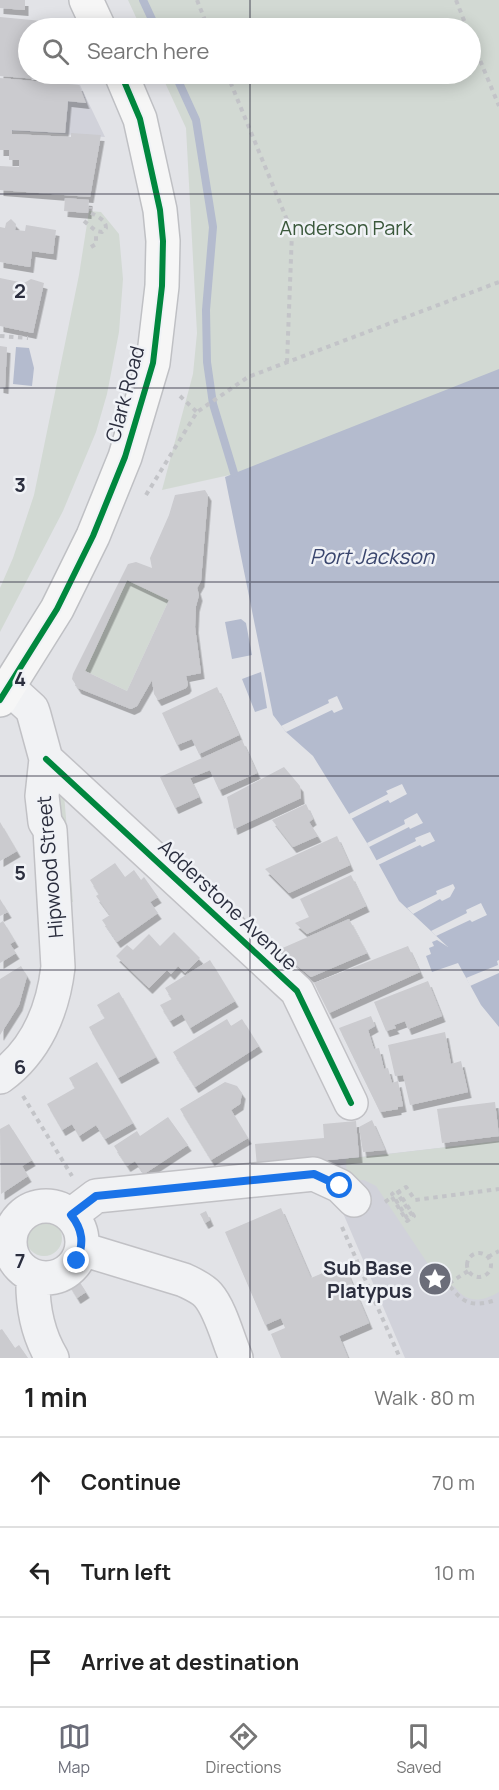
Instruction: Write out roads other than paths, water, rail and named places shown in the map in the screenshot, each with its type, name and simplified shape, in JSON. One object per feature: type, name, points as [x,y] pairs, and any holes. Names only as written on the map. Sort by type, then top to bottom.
[{"type":"main road","points":[[86,0],[94,18]]},
{"type":"main road","name":"Clark Road","points":[[4,694],[57,609],[93,536],[124,457],[153,363],[162,286],[163,241],[160,210],[140,119],[125,84]]},
{"type":"street","name":"Hipwood Street","points":[[4,694],[32,709],[46,759],[42,796],[45,822],[50,830],[58,953],[56,987],[43,1025],[20,1059],[9,1082]]},
{"type":"street","name":"Adderstone Avenue","points":[[46,759],[297,991],[351,1103]]},
{"type":"street","points":[[79,1209],[81,1250],[77,1261],[69,1271],[58,1277],[46,1278],[33,1276],[16,1264],[5,1233],[21,1215],[40,1206],[52,1205],[79,1209],[96,1196],[314,1174],[340,1186],[347,1212]]},
{"type":"street","points":[[81,1250],[184,1280],[198,1287],[208,1295],[215,1306],[236,1358]]},
{"type":"street","points":[[33,1276],[35,1314],[40,1333],[52,1358]]},
{"type":"water","points":[[16,347],[29,348],[34,368],[32,386],[13,384]]},
{"type":"water","name":"Port Jackson","points":[[499,369],[499,1027],[481,1005],[458,963],[432,972],[426,956],[431,954],[429,948],[434,946],[432,942],[437,940],[448,947],[399,901],[367,843],[313,756],[286,732],[273,715],[225,477]]},
{"type":"water","points":[[241,619],[246,623],[252,655],[232,659],[225,622]]},
{"type":"water","points":[[261,672],[267,708],[255,712],[242,679]]},
{"type":"waterway","points":[[143,0],[151,18]]},
{"type":"waterway","points":[[180,84],[196,120],[213,227],[206,310],[207,362],[213,404],[234,473]]},
{"type":"place","name":"Sub Base Platypus","points":[[435,1279]]},
{"type":"park label","name":"Anderson Park","points":[[346,228]]}]
